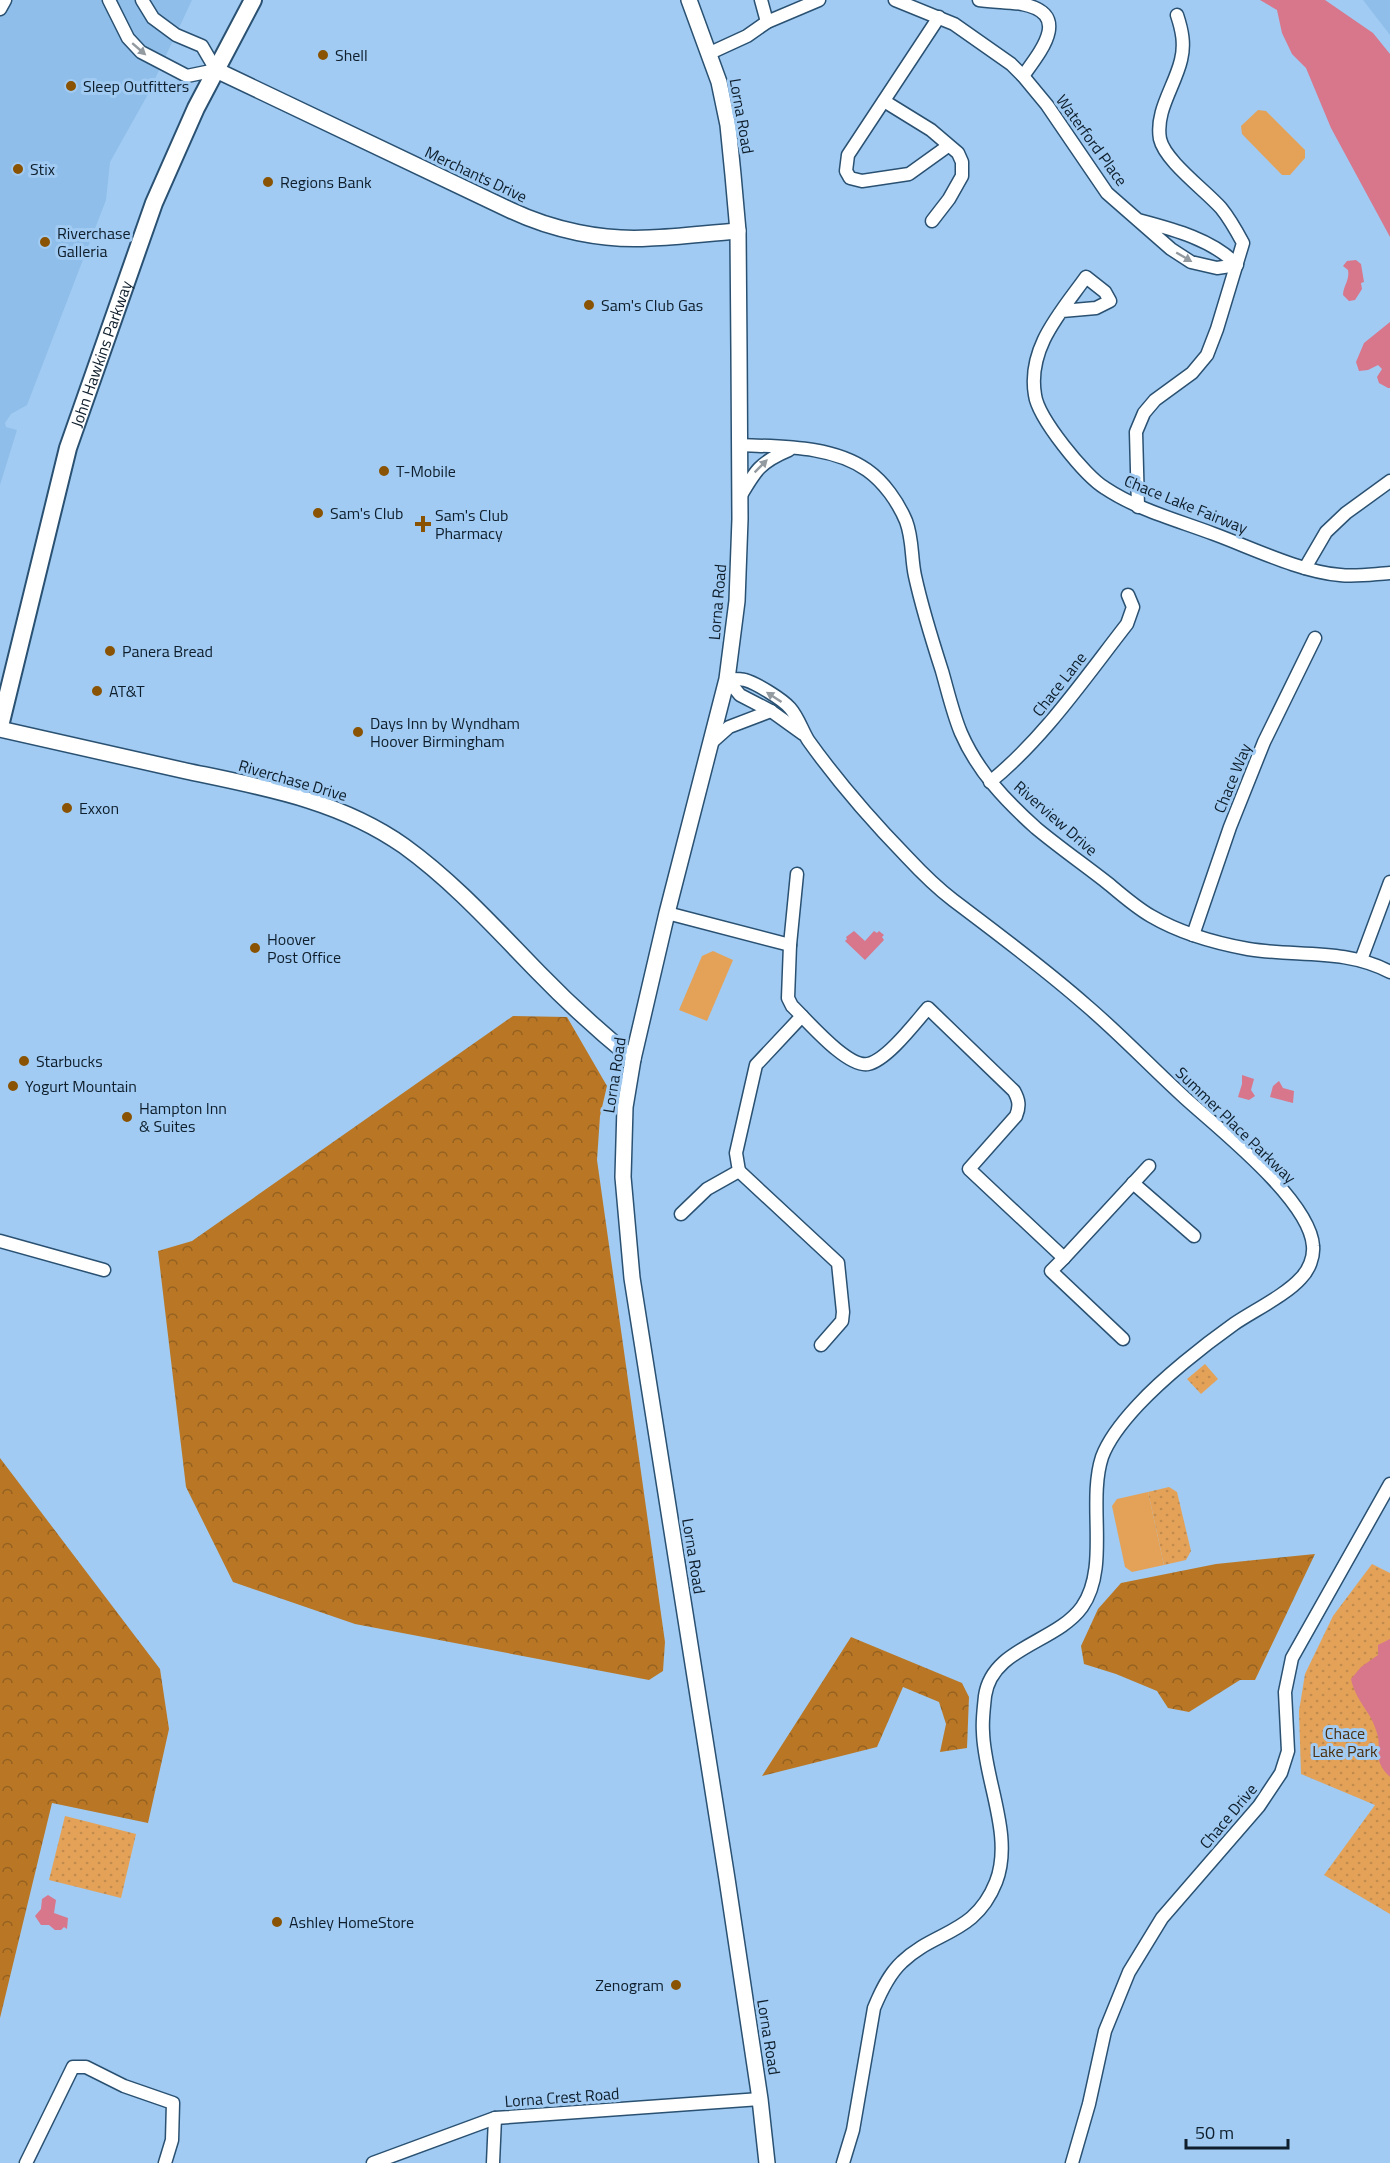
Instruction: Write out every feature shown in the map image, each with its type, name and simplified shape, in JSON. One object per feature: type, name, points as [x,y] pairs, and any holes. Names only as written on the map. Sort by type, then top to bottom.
[{"type":"main road","name":"John Hawkins Parkway","points":[[0,727],[68,448],[154,203],[196,108],[253,0]]},
{"type":"street","points":[[0,9],[5,0]]},
{"type":"street","points":[[109,0],[128,38],[141,52],[187,76],[216,70],[202,46],[176,35],[153,18],[142,0]]},
{"type":"street","name":"Lorna Road","points":[[689,0],[719,82],[728,125],[738,231],[740,497],[737,601],[727,679],[667,913],[633,1059],[625,1107],[623,1176],[632,1278],[712,1778],[760,2098],[767,2163]]},
{"type":"street","points":[[761,0],[767,22]]},
{"type":"street","points":[[710,53],[747,36],[767,22],[819,0]]},
{"type":"street","name":"Waterford Place","points":[[895,0],[954,24],[1011,64],[1047,105],[1107,193],[1171,249],[1191,261],[1217,268],[1237,265]]},
{"type":"street","points":[[979,0],[1021,4],[1039,9],[1047,17],[1050,32],[1023,76]]},
{"type":"street","points":[[1138,507],[1136,432],[1144,413],[1155,400],[1192,373],[1207,355],[1243,243],[1232,222],[1220,207],[1166,153],[1161,141],[1159,126],[1161,114],[1181,60],[1182,30],[1177,15]]},
{"type":"street","points":[[939,17],[848,155],[846,171],[850,178],[862,181],[909,174],[948,146]]},
{"type":"street","name":"Merchants Drive","points":[[216,70],[479,196],[549,225],[611,237],[648,239],[738,231]]},
{"type":"street","points":[[884,101],[931,130],[958,153],[962,162],[962,176],[950,199],[932,221]]},
{"type":"street","name":"Waterford Place","points":[[1138,220],[1176,230],[1206,243],[1226,253],[1237,265]]},
{"type":"street","name":"Chace Lake Fairway","points":[[1062,311],[1039,348],[1034,380],[1035,396],[1039,411],[1069,451],[1102,486],[1138,507],[1305,568],[1340,575],[1390,573]]},
{"type":"street","name":"Riverview Drive","points":[[740,445],[794,448],[849,459],[882,483],[897,504],[909,534],[921,601],[961,733],[990,782],[1037,828],[1149,915],[1193,935],[1257,951],[1327,954],[1362,960],[1390,972]]},
{"type":"street","points":[[740,497],[753,474],[769,458],[794,448]]},
{"type":"street","points":[[1305,568],[1326,532],[1346,513],[1390,481]]},
{"type":"street","name":"Chace Lane","points":[[990,782],[1012,765],[1036,739],[1127,624],[1132,607],[1128,595]]},
{"type":"street","name":"Chace Way","points":[[1193,935],[1230,827],[1260,752],[1315,638]]},
{"type":"street","name":"Summer Place Parkway","points":[[727,679],[740,695],[771,711],[806,737]]},
{"type":"street","name":"Summer Place Parkway","points":[[727,679],[744,679],[777,698],[790,709],[806,737],[867,816],[937,888],[1039,965],[1092,1010],[1272,1179],[1302,1217],[1311,1233],[1313,1245],[1313,1255],[1303,1276],[1196,1354],[1138,1406],[1111,1439],[1102,1457],[1098,1474],[1095,1567],[1091,1590],[1077,1613],[1067,1622],[1012,1655],[1000,1665],[986,1690],[982,1733],[1002,1850],[996,1883],[978,1912],[953,1932],[924,1946],[903,1960],[881,1990],[874,2008],[858,2108],[843,2163]]},
{"type":"street","points":[[711,743],[729,727],[771,711]]},
{"type":"street","name":"Riverchase Drive","points":[[0,727],[279,791],[328,806],[371,825],[404,846],[433,869],[476,908],[588,1022],[633,1059]]},
{"type":"street","points":[[797,874],[790,945],[788,998],[792,1006],[843,1055],[858,1064],[868,1064],[890,1050],[928,1008],[1014,1091],[1018,1099],[1019,1107],[1012,1122],[969,1169],[1064,1258]]},
{"type":"street","points":[[1362,960],[1390,882]]},
{"type":"street","points":[[667,913],[790,945]]},
{"type":"street","points":[[802,1016],[756,1065],[736,1153],[739,1171],[838,1263],[842,1322],[821,1345]]},
{"type":"street","points":[[1123,1339],[1051,1271],[1149,1166]]},
{"type":"street","points":[[681,1214],[707,1189],[739,1171]]},
{"type":"street","points":[[1134,1182],[1194,1236]]},
{"type":"street","points":[[0,1241],[104,1270]]},
{"type":"street","name":"Chace Drive","points":[[1071,2163],[1085,2121],[1105,2031],[1129,1971],[1162,1918],[1259,1806],[1281,1773],[1288,1751],[1285,1692],[1292,1658],[1390,1484]]},
{"type":"street","points":[[27,2163],[73,2067],[86,2067],[124,2086],[173,2103],[172,2140],[165,2163]]},
{"type":"street","name":"Lorna Crest Road","points":[[373,2163],[495,2118],[760,2098]]},
{"type":"street","points":[[493,2163],[495,2118]]},
{"type":"shaded area","name":"Riverchase Galleria","points":[[0,0],[192,0],[147,96],[110,162],[106,200],[27,405],[11,414],[5,423],[6,427],[17,430],[0,485]]},
{"type":"shaded area","points":[[1260,0],[1325,0],[1373,33],[1390,54],[1390,237],[1331,128],[1306,68],[1292,54],[1282,33],[1277,10]]},
{"type":"shaded area","points":[[1363,0],[1390,0],[1390,35]]},
{"type":"shaded area","points":[[1356,260],[1361,264],[1364,282],[1361,283],[1362,289],[1355,300],[1349,301],[1343,295],[1348,270],[1343,266],[1347,261]]},
{"type":"shaded area","points":[[1390,322],[1390,388],[1388,388],[1379,383],[1377,377],[1382,369],[1378,365],[1359,371],[1356,362],[1364,343]]},
{"type":"shaded area","points":[[854,931],[865,941],[874,931],[877,933],[879,931],[884,935],[882,937],[884,940],[865,960],[845,941],[846,937]]},
{"type":"shaded area","points":[[1242,1075],[1254,1079],[1251,1090],[1255,1096],[1249,1100],[1238,1097]]},
{"type":"shaded area","points":[[1279,1081],[1283,1088],[1294,1091],[1293,1103],[1270,1097],[1273,1086]]},
{"type":"shaded area","points":[[1390,1639],[1390,1777],[1380,1764],[1378,1738],[1373,1723],[1356,1694],[1351,1679],[1361,1667],[1378,1655],[1378,1645]]},
{"type":"shaded area","points":[[48,1895],[56,1900],[54,1913],[68,1918],[67,1929],[64,1927],[61,1930],[55,1930],[49,1925],[41,1925],[35,1916],[41,1909],[42,1899]]},
{"type":"green space","points":[[1258,110],[1266,111],[1305,150],[1305,158],[1290,175],[1282,175],[1242,134],[1241,126]]},
{"type":"green space","points":[[713,951],[733,960],[707,1021],[679,1010],[702,956]]},
{"type":"green space","points":[[513,1016],[567,1017],[607,1086],[600,1116],[597,1160],[665,1642],[663,1671],[649,1680],[355,1624],[233,1582],[186,1487],[158,1251],[192,1241]]},
{"type":"green space","points":[[1205,1364],[1218,1379],[1201,1394],[1187,1379]]},
{"type":"green space","points":[[0,1458],[160,1669],[169,1729],[148,1823],[52,1803],[0,2018]]},
{"type":"green space","points":[[1169,1487],[1177,1492],[1191,1551],[1186,1560],[1164,1565],[1148,1492]]},
{"type":"green space","points":[[1148,1492],[1164,1565],[1132,1572],[1125,1567],[1112,1506],[1117,1499]]},
{"type":"green space","points":[[1315,1554],[1255,1680],[1240,1680],[1189,1712],[1168,1708],[1157,1691],[1084,1664],[1081,1646],[1098,1609],[1121,1583],[1216,1564]]},
{"type":"green space","name":"Chace Lake Park","points":[[1372,1564],[1390,1573],[1390,1914],[1324,1875],[1375,1805],[1301,1774],[1299,1711],[1305,1674],[1333,1616]]},
{"type":"green space","points":[[851,1637],[962,1683],[969,1697],[967,1748],[940,1752],[946,1724],[939,1702],[903,1687],[877,1747],[762,1776]]},
{"type":"green space","points":[[65,1816],[136,1834],[121,1898],[49,1880]]},
{"type":"place","name":"Shell","points":[[323,55]]},
{"type":"place","name":"Sleep Outfitters","points":[[71,86]]},
{"type":"place","name":"Stix","points":[[18,169]]},
{"type":"place","name":"Regions Bank","points":[[268,182]]},
{"type":"place","name":"Riverchase Galleria","points":[[45,242]]},
{"type":"place","name":"Sam's Club Gas","points":[[589,305]]},
{"type":"place","name":"T-Mobile","points":[[384,471]]},
{"type":"place","name":"Sam's Club","points":[[318,513]]},
{"type":"place","name":"Sam's Club Pharmacy","points":[[423,524]]},
{"type":"place","name":"Panera Bread","points":[[110,651]]},
{"type":"place","name":"AT&T","points":[[97,691]]},
{"type":"place","name":"Days Inn by Wyndham Hoover Birmingham","points":[[358,732]]},
{"type":"place","name":"Exxon","points":[[67,808]]},
{"type":"place","name":"Hoover Post Office","points":[[255,948]]},
{"type":"place","name":"Starbucks","points":[[24,1061]]},
{"type":"place","name":"Yogurt Mountain","points":[[13,1086]]},
{"type":"place","name":"Hampton Inn & Suites","points":[[127,1117]]},
{"type":"place","name":"Ashley HomeStore","points":[[277,1922]]},
{"type":"place","name":"Zenogram","points":[[676,1985]]}]
